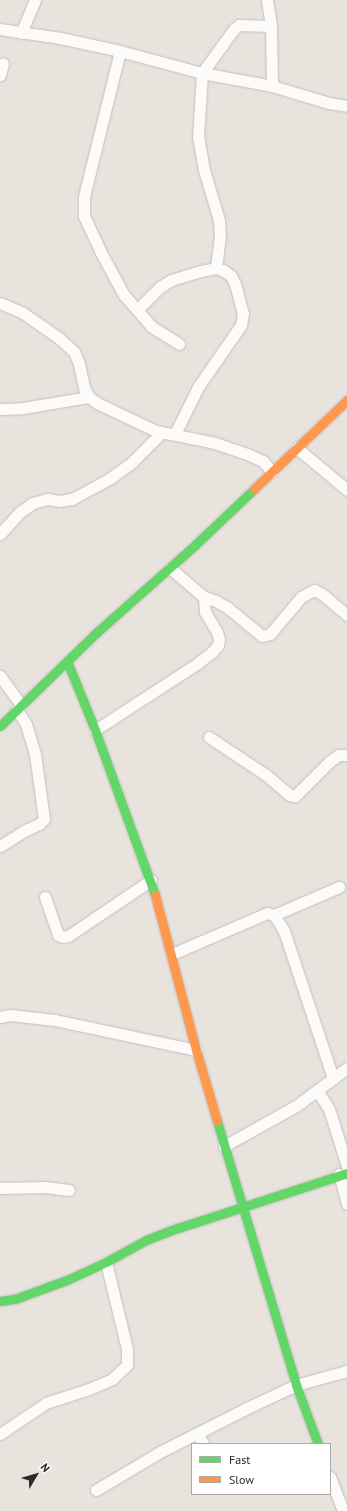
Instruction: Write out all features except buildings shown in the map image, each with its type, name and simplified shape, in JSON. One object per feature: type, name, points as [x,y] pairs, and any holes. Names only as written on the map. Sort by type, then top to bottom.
[{"type":"street","points":[[21,33],[35,0]]},
{"type":"street","points":[[267,0],[271,26],[272,86]]},
{"type":"street","points":[[216,268],[220,236],[219,220],[204,170],[198,137],[202,73],[234,29],[239,25],[271,26]]},
{"type":"street","points":[[0,29],[60,38],[120,51],[202,73],[272,86],[329,103],[347,106]]},
{"type":"street","points":[[120,51],[84,197],[84,216],[115,281],[124,295],[152,326],[179,344]]},
{"type":"street","points":[[0,75],[3,63]]},
{"type":"street","points":[[137,310],[160,287],[172,280],[216,268],[223,270],[231,276],[235,284],[243,320],[198,387],[175,434]]},
{"type":"street","points":[[0,303],[23,313],[59,338],[74,352],[79,364],[84,388],[89,397],[114,412],[162,432],[215,442],[247,454],[263,461],[272,472]]},
{"type":"street","points":[[0,409],[23,408],[89,397]]},
{"type":"street","points":[[0,726],[67,661],[170,568],[347,400]]},
{"type":"street","points":[[0,534],[20,512],[33,503],[47,499],[72,499],[109,479],[132,462],[162,432]]},
{"type":"street","points":[[297,448],[347,490]]},
{"type":"street","points":[[170,568],[204,597],[216,601],[228,608],[262,636],[270,634],[302,597],[314,590],[322,594],[347,615]]},
{"type":"street","points":[[95,730],[198,663],[218,645],[219,639],[217,632],[205,612],[204,597]]},
{"type":"street","points":[[67,661],[95,730],[151,880],[172,954],[196,1050],[224,1146],[296,1385],[318,1443]]},
{"type":"street","points":[[0,676],[19,707],[26,724],[35,754],[44,819],[39,824],[0,846]]},
{"type":"street","points":[[209,737],[266,775],[290,795],[295,796],[330,761],[339,755],[347,755]]},
{"type":"street","points":[[45,897],[58,935],[63,937],[68,936],[151,880]]},
{"type":"street","points":[[172,954],[267,913],[274,915],[339,887]]},
{"type":"street","points":[[274,915],[284,932],[333,1078]]},
{"type":"street","points":[[0,1017],[10,1016],[54,1020],[196,1050]]},
{"type":"street","points":[[224,1146],[273,1120],[347,1068]]},
{"type":"street","points":[[317,1090],[330,1109],[347,1166]]},
{"type":"street","points":[[0,1301],[15,1299],[67,1280],[106,1262],[146,1240],[242,1206],[343,1174],[347,1204]]},
{"type":"street","points":[[0,1188],[45,1188],[69,1190]]},
{"type":"street","points":[[0,1434],[46,1403],[89,1389],[112,1379],[127,1365],[127,1349],[106,1262]]},
{"type":"street","points":[[96,1490],[160,1452],[201,1439],[247,1408],[296,1385],[347,1371]]},
{"type":"street","points":[[331,1480],[342,1511]]},
{"type":"traffic: fast","points":[[0,726],[96,633],[195,545],[254,489]]},
{"type":"traffic: fast","points":[[67,661],[95,730],[155,895]]},
{"type":"traffic: fast","points":[[217,1121],[296,1385],[318,1443]]},
{"type":"traffic: fast","points":[[0,1301],[15,1299],[67,1280],[106,1262],[146,1240],[178,1228],[347,1173]]},
{"type":"traffic: slow","points":[[254,489],[347,400]]},
{"type":"traffic: slow","points":[[155,895],[196,1050],[217,1121]]}]
